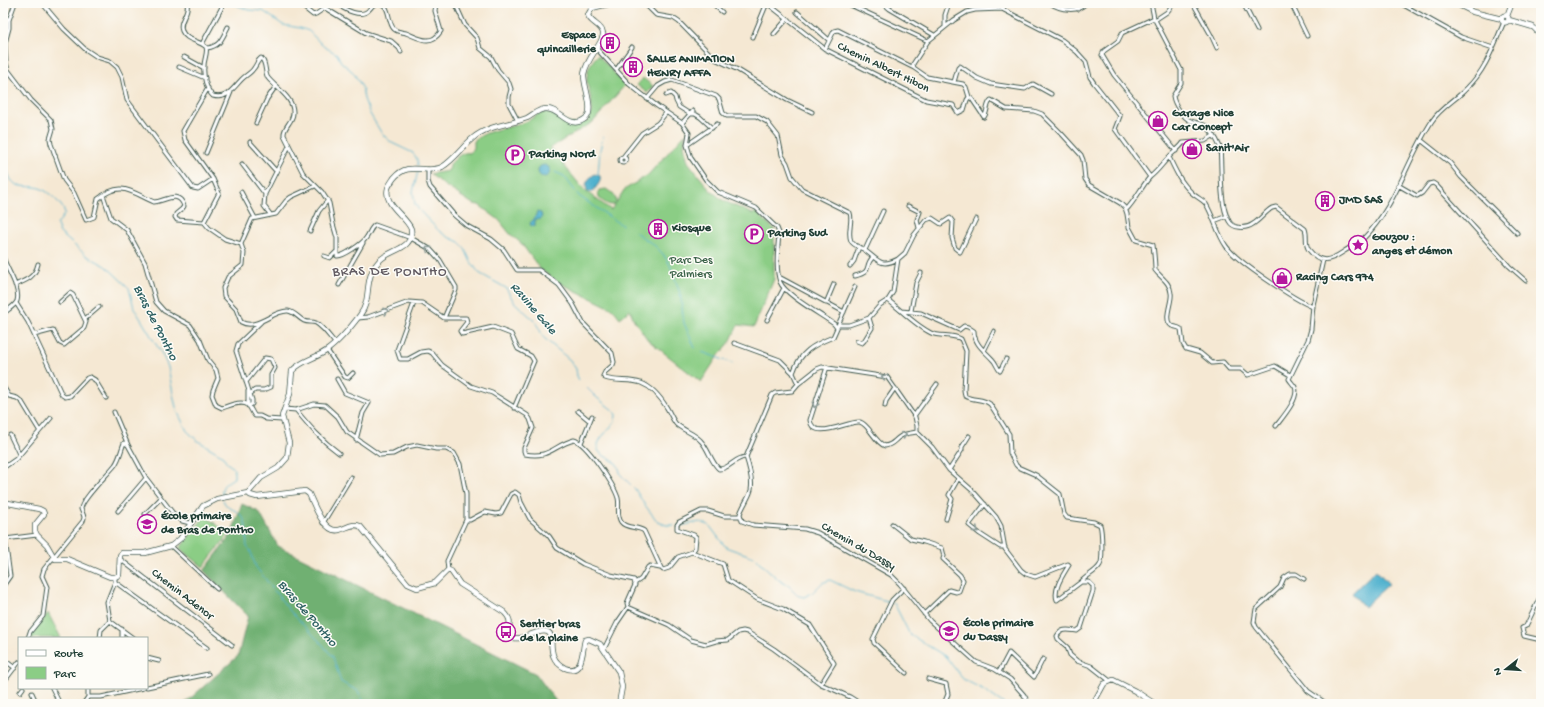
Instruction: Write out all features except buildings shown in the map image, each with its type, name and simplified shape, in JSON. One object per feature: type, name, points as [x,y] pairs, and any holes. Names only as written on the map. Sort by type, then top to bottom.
[{"type":"main road","points":[[3,502],[42,510],[44,514],[35,525],[35,531],[37,535],[47,544],[54,557],[57,559],[67,560],[115,580],[119,575],[120,554],[124,552],[140,553],[171,546],[180,539],[190,523],[204,506],[217,498],[248,492],[261,478],[278,468],[287,458],[289,443],[282,420],[284,409],[290,394],[294,369],[328,350],[358,318],[366,305],[367,284],[374,268],[384,256],[406,245],[411,238],[412,233],[410,226],[390,203],[387,196],[387,189],[396,176],[401,171],[412,168],[428,170],[444,165],[473,137],[494,127],[527,118],[540,110],[552,110],[572,122],[579,122],[586,118],[589,113],[590,106],[584,73],[588,60],[603,37],[603,31],[589,18],[589,12],[592,8],[612,3]]},
{"type":"main road","points":[[1455,3],[1473,12],[1533,27],[1541,35]]},
{"type":"main road","points":[[1505,19],[1512,3]]},
{"type":"main road","points":[[248,492],[250,496],[257,497],[305,491],[309,494],[323,523],[332,530],[337,531],[351,525],[360,526],[401,578],[413,587],[417,588],[435,583],[448,570],[451,571],[460,584],[504,612],[510,622],[508,633],[509,637],[518,639],[540,632],[547,631],[550,633],[552,638],[552,654],[559,664],[567,668],[571,669],[577,667],[582,660],[584,642],[586,639],[600,644],[619,672],[622,680],[619,704]]},
{"type":"main road","points":[[1093,704],[1104,684],[1110,680],[1117,682],[1155,704]]},
{"type":"street","points":[[15,3],[8,20],[9,28],[4,47],[7,67],[31,100],[52,120],[53,126],[50,139],[51,144],[64,180],[74,192],[86,220],[94,217],[96,202],[102,195],[110,190],[122,188],[128,189],[154,202],[169,197],[175,197],[182,202],[184,206],[176,214],[175,217],[177,220],[204,222],[209,228],[225,239],[241,244]]},
{"type":"street","points":[[42,3],[85,49],[97,57],[110,61],[117,67],[122,77],[127,100],[193,188],[198,189],[213,179]]},
{"type":"street","points":[[187,3],[188,9],[182,21],[182,31],[187,37],[207,48],[213,47],[218,44],[228,27]]},
{"type":"street","points":[[202,44],[221,9],[222,6],[220,3]]},
{"type":"street","points":[[298,3],[313,15],[325,8],[366,34],[391,41],[399,48],[401,52]]},
{"type":"street","points":[[339,16],[339,13],[343,8],[342,3]]},
{"type":"street","points":[[343,8],[364,14],[375,4],[380,4],[387,10],[391,25],[396,30],[426,40],[433,39],[438,36],[441,31],[435,11],[436,3]]},
{"type":"street","points":[[455,3],[465,25],[476,37],[480,48],[490,57],[498,70],[509,83],[511,88],[509,98],[510,104],[518,120]]},
{"type":"street","points":[[644,3],[656,15],[673,18],[679,22],[716,59],[812,112]]},
{"type":"street","points":[[712,3],[722,12]]},
{"type":"street","points":[[753,37],[767,3]]},
{"type":"street","name":"Chemin Albert Hibon","points":[[767,3],[825,49],[918,97],[933,102],[953,105],[958,113],[964,110],[969,97]]},
{"type":"street","points":[[846,3],[928,41]]},
{"type":"street","points":[[883,3],[890,9],[934,35]]},
{"type":"street","points":[[945,26],[949,3]]},
{"type":"street","points":[[1002,9],[1004,3]]},
{"type":"street","points":[[1050,3],[1054,6],[1071,10],[1083,7],[1086,3]]},
{"type":"street","points":[[1074,3],[1078,9]]},
{"type":"street","points":[[1152,3],[1155,19],[1181,70],[1181,83],[1173,96],[1175,103],[1188,120],[1204,125],[1220,147],[1224,203],[1229,221],[1232,225],[1244,227],[1254,224],[1266,211],[1276,207],[1306,229],[1309,250],[1323,260],[1331,259],[1362,239],[1382,216],[1430,124],[1437,114],[1468,88],[1479,74],[1493,48],[1505,19]]},
{"type":"street","points":[[1174,3],[1167,12],[1155,19],[1122,33],[1118,41],[1102,53],[1102,55],[1114,75],[1176,151]]},
{"type":"street","points":[[1193,3],[1217,48]]},
{"type":"street","points":[[1243,3],[1257,30]]},
{"type":"street","points":[[1291,3],[1307,36]]},
{"type":"street","points":[[1400,3],[1461,37],[1493,48]]},
{"type":"street","points":[[914,68],[913,64],[928,41],[945,26],[971,10],[1002,9],[1062,40],[1084,58],[1091,80],[1120,116],[1115,129],[1150,177]]},
{"type":"street","points":[[797,12],[829,40]]},
{"type":"street","points":[[3,16],[8,20]]},
{"type":"street","points":[[774,34],[787,19]]},
{"type":"street","points":[[825,49],[836,30],[914,68],[927,77],[964,84],[969,97],[984,117],[991,100],[1006,109],[1034,111],[1042,114],[1061,133],[1083,160],[1086,180],[1089,185],[1120,203],[1126,210],[1129,227],[1136,240],[1153,245],[1153,254],[1156,261],[1155,270],[1165,280],[1171,292],[1168,310],[1169,322],[1172,326],[1180,329],[1184,347],[1189,351],[1200,353],[1210,362],[1223,362],[1229,369],[1241,369],[1248,376],[1275,366],[1290,375]]},
{"type":"street","points":[[616,70],[632,47]]},
{"type":"street","points":[[207,48],[204,68],[205,78],[211,94],[215,97],[221,97],[231,92]]},
{"type":"street","points":[[596,48],[629,84],[666,113],[682,123],[689,133],[687,145],[690,158],[697,169],[718,192],[756,208],[777,228],[779,233],[780,283],[794,298],[838,327],[869,318],[880,305],[888,300],[893,292],[898,259]]},
{"type":"street","points":[[184,57],[204,68]]},
{"type":"street","points":[[206,153],[231,92],[243,78],[252,71],[258,60],[261,58],[264,61],[267,76],[290,102],[293,110],[291,121],[284,132],[289,146],[303,173],[328,200],[338,238],[336,252],[338,257],[342,256],[364,241]]},
{"type":"street","points":[[954,82],[960,66],[977,78],[991,84],[1025,89],[1033,84],[1050,94]]},
{"type":"street","points":[[179,67],[205,78]]},
{"type":"street","points":[[647,99],[658,86],[664,82],[672,80],[716,96],[719,99],[723,113],[727,116],[756,116],[767,122],[778,136],[782,155],[792,177],[802,190],[850,213],[850,240],[882,263],[894,261],[905,253],[914,235],[929,218],[935,219],[938,223],[942,224],[950,218],[953,222],[952,238],[955,248],[960,252],[976,219]]},
{"type":"street","points":[[256,123],[267,99],[276,86]]},
{"type":"street","points":[[204,222],[219,195],[213,179],[185,140],[183,134],[208,88]]},
{"type":"street","points":[[666,95],[670,93],[674,95],[677,104],[690,114],[695,114],[700,117],[712,128]]},
{"type":"street","points":[[682,123],[694,111]]},
{"type":"street","points":[[624,157],[642,133],[658,123],[666,113]]},
{"type":"street","points":[[687,145],[717,124]]},
{"type":"street","points":[[1126,210],[1135,201],[1150,177],[1158,171],[1183,143],[1205,141],[1213,136]]},
{"type":"street","points":[[1421,140],[1450,163],[1461,177],[1517,233]]},
{"type":"street","points":[[250,142],[276,171]]},
{"type":"street","points":[[270,214],[264,206],[265,194],[289,146]]},
{"type":"street","points":[[1169,157],[1179,178],[1193,194],[1205,204],[1227,248],[1239,259],[1290,295],[1313,307]]},
{"type":"street","points":[[242,164],[265,194]]},
{"type":"street","points":[[428,170],[430,187],[454,215],[470,228],[492,239],[504,250],[517,270],[539,270],[559,285],[573,304],[583,323],[612,353],[614,362],[613,365],[604,372],[603,376],[605,378],[642,383],[657,394],[663,401],[676,424],[695,434],[705,445],[716,467],[719,469],[726,468],[738,459],[746,457]]},
{"type":"street","points":[[1398,185],[1417,196],[1422,193],[1429,184],[1433,183],[1436,185],[1509,266],[1526,281]]},
{"type":"street","points":[[316,186],[291,197],[286,201],[278,213],[255,218],[250,223],[241,244],[244,254],[243,265],[231,274],[223,288],[224,296],[236,309],[243,323],[246,324],[262,321],[283,312],[292,312],[304,321],[314,322],[335,343]]},
{"type":"street","points":[[241,192],[255,218]]},
{"type":"street","points":[[102,195],[111,218],[127,230],[146,263],[156,302],[164,311],[190,326],[200,340],[208,360],[216,370],[218,378],[212,392],[216,405],[220,408],[239,403],[248,406]]},
{"type":"street","points":[[310,231],[319,211],[328,200]]},
{"type":"street","points":[[908,206],[920,212],[917,220],[919,228]]},
{"type":"street","points":[[865,250],[883,211]]},
{"type":"street","points":[[1214,221],[1227,216]]},
{"type":"street","points":[[339,285],[371,228],[375,225],[411,238],[434,253],[440,260],[456,287],[455,293],[444,318]]},
{"type":"street","points":[[850,266],[854,261],[859,247]]},
{"type":"street","points":[[324,256],[330,258],[336,252]]},
{"type":"street","points":[[3,256],[15,285],[17,296],[16,303],[3,314]]},
{"type":"street","points":[[855,276],[862,275],[866,272],[870,259],[873,257]]},
{"type":"street","points":[[1276,426],[1287,412],[1295,392],[1295,387],[1289,379],[1308,340],[1323,260]]},
{"type":"street","points":[[15,285],[31,278],[37,270],[38,264]]},
{"type":"street","points":[[911,311],[916,283],[921,273]]},
{"type":"street","points":[[779,277],[844,312]]},
{"type":"street","points":[[826,303],[834,284]]},
{"type":"street","points":[[793,373],[806,351],[815,344],[832,337],[838,327],[855,287]]},
{"type":"street","points":[[767,320],[784,288]]},
{"type":"street","points":[[34,335],[53,330],[60,343],[64,345],[84,328],[86,322],[85,319],[72,293],[60,302]]},
{"type":"street","points":[[604,649],[617,622],[628,607],[627,603],[635,583],[641,579],[648,567],[661,568],[663,570],[669,568],[678,557],[692,552],[695,548],[696,537],[677,529],[679,522],[701,512],[708,511],[724,516],[740,516],[742,508],[751,490],[746,457],[772,395],[775,392],[792,391],[798,384],[817,369],[827,367],[884,376],[890,379],[916,419],[917,432],[949,470],[985,504],[996,517],[1001,526],[1005,546],[1010,558],[1021,570],[1032,577],[1035,577],[1068,564],[1069,565],[1059,582],[1056,595],[1058,600],[1082,582],[1086,576],[1097,569],[1102,562],[1101,527],[1097,523],[1067,518],[1060,494],[1036,475],[1018,467],[1010,453],[1009,434],[990,404],[986,400],[968,398],[965,396],[966,357],[964,346],[959,338],[938,335],[926,330],[888,300]]},
{"type":"street","points":[[16,303],[34,335],[62,395],[65,397],[70,396],[90,377],[95,380],[106,398]]},
{"type":"street","points":[[358,318],[368,317],[388,311],[407,303],[422,303],[444,318],[467,319],[467,322],[460,331],[462,334],[489,327],[509,332],[513,336],[518,349],[532,357],[534,363],[514,408]]},
{"type":"street","points":[[414,303],[397,350],[400,359],[408,360],[421,352],[428,351],[432,353],[442,365],[471,386],[492,393],[527,415],[532,423],[532,432],[524,448],[525,454],[533,455],[547,453],[574,440],[581,443],[603,470],[616,495],[618,499],[618,513],[622,522],[624,524],[640,528],[644,531],[661,568]]},
{"type":"street","points":[[85,319],[99,307]]},
{"type":"street","points":[[901,311],[921,313],[959,330],[964,326],[968,327],[974,331],[974,335],[979,346],[994,361],[1000,371],[1006,359]]},
{"type":"street","points":[[857,340],[862,343],[872,328],[869,318]]},
{"type":"street","points":[[248,406],[252,402],[236,354],[238,344],[262,321]]},
{"type":"street","points":[[951,337],[953,328]]},
{"type":"street","points":[[984,351],[994,331]]},
{"type":"street","points":[[734,343],[780,360],[793,373],[798,384]]},
{"type":"street","points":[[328,350],[345,377],[348,378],[353,373]]},
{"type":"street","points":[[246,382],[265,358],[271,359],[275,368],[271,375],[272,386],[266,390],[257,390],[250,394]]},
{"type":"street","points":[[827,367],[810,420],[814,428],[832,428],[860,422],[865,425],[879,442],[885,446],[892,444],[899,436],[917,432]]},
{"type":"street","points":[[337,379],[345,393],[369,403],[363,413],[356,440]]},
{"type":"street","points":[[914,416],[937,384]]},
{"type":"street","points":[[3,386],[9,396],[17,398],[22,402],[39,430]]},
{"type":"street","points":[[885,406],[886,401],[896,388]]},
{"type":"street","points":[[248,389],[248,406],[255,416],[260,416],[266,419],[282,420]]},
{"type":"street","points":[[284,409],[296,410],[314,404],[325,405],[336,414],[346,432],[380,455],[393,454],[407,447],[417,445],[436,449],[446,449],[454,453],[460,464],[466,494],[466,520],[448,561],[448,570]]},
{"type":"street","points":[[296,410],[314,432],[339,453]]},
{"type":"street","points":[[578,411],[590,421]]},
{"type":"street","points":[[114,412],[128,445],[146,478],[176,517],[190,523]]},
{"type":"street","points":[[581,443],[592,416]]},
{"type":"street","points":[[3,468],[16,459],[39,430],[51,418]]},
{"type":"street","points":[[10,435],[19,454]]},
{"type":"street","points":[[949,470],[969,436]]},
{"type":"street","points":[[28,637],[30,632],[43,616],[47,587],[42,576],[43,571],[84,519],[81,508],[87,498],[117,462],[124,442],[128,445]]},
{"type":"street","points":[[323,523],[351,477]]},
{"type":"street","points":[[118,511],[146,478]]},
{"type":"street","points":[[946,519],[952,499],[949,495],[958,479]]},
{"type":"street","points":[[466,520],[470,520],[485,512],[496,514],[501,513],[511,494],[515,492],[519,495],[530,519],[543,529],[557,548],[583,564],[611,575],[634,580],[635,583]]},
{"type":"street","points":[[145,514],[161,498]]},
{"type":"street","points":[[985,504],[970,525],[980,534],[1000,547],[1005,546]]},
{"type":"street","name":"Chemin du Dassy","points":[[740,516],[742,521],[753,525],[805,529],[818,533],[892,576],[904,588],[924,614],[947,636],[976,662],[999,672],[1010,679],[1024,695],[1029,704]]},
{"type":"street","points":[[892,524],[911,539],[942,548],[943,559],[960,575],[963,580],[959,591],[956,592],[949,590],[924,614]]},
{"type":"street","points":[[3,586],[10,576],[4,540],[37,535]]},
{"type":"street","points":[[171,546],[217,589]]},
{"type":"street","points":[[692,552],[723,564],[728,580],[757,599],[783,609],[810,626],[834,663],[821,684]]},
{"type":"street","name":"Chemin Adenor","points":[[120,560],[232,645]]},
{"type":"street","points":[[1304,578],[1296,574],[1290,574],[1284,578],[1280,587],[1256,609],[1254,622],[1256,627],[1308,692],[1327,704]]},
{"type":"street","points":[[110,621],[108,602],[115,580],[207,648]]},
{"type":"street","points":[[1082,582],[1089,582],[1093,586],[1094,591],[1081,628],[1076,631],[1065,629],[1059,632],[1057,636],[1058,639],[1067,647],[1070,655],[1077,661],[1091,666],[1110,680]]},
{"type":"street","points":[[904,588],[892,600],[873,641],[906,673]]},
{"type":"street","points":[[1541,595],[1526,626],[1522,628],[1524,636],[1541,640]]},
{"type":"street","points":[[628,607],[669,625],[691,640],[706,644],[728,640],[738,632],[747,632],[774,649],[821,684],[850,697],[861,704]]},
{"type":"street","points":[[110,621],[132,637]]},
{"type":"street","points":[[100,637],[101,630],[110,621]]},
{"type":"street","points":[[122,629],[122,637]]},
{"type":"street","points":[[999,672],[1009,652],[1034,677],[1043,659]]},
{"type":"street","points":[[3,658],[15,668]]},
{"type":"street","points":[[148,658],[159,660]]},
{"type":"street","points":[[6,679],[18,664]]},
{"type":"street","points":[[148,687],[208,674]]},
{"type":"street","points":[[928,679],[946,684],[948,694],[944,704]]},
{"type":"street","points":[[52,689],[60,704]]},
{"type":"street","points":[[83,704],[88,697],[88,689]]},
{"type":"street","points":[[88,697],[101,697],[138,689]]},
{"type":"street","points":[[32,693],[37,704]]},
{"type":"street","points":[[53,704],[57,699]]},
{"type":"green space","name":"Parc Des Palmiers","points":[[598,55],[625,85],[593,122],[550,148],[584,190],[611,210],[615,204],[609,204],[599,198],[599,190],[606,189],[613,194],[616,203],[624,190],[648,175],[685,134],[684,146],[688,162],[710,190],[724,201],[753,214],[756,212],[774,229],[774,279],[754,327],[738,325],[730,342],[716,359],[701,382],[648,340],[634,320],[630,310],[620,318],[613,309],[558,282],[540,269],[521,243],[510,234],[499,220],[479,205],[473,204],[444,185],[430,174],[448,171],[450,164],[457,157],[464,153],[470,153],[474,148],[474,141],[480,137],[492,131],[528,121],[539,114],[549,112],[562,120],[576,124],[588,121],[592,105],[587,81],[587,73],[591,64]]},
{"type":"green space","points":[[643,78],[653,86],[647,93],[637,85]]},
{"type":"green space","points":[[242,504],[259,512],[278,546],[536,674],[558,704],[184,704],[238,656],[248,616],[204,571],[231,535]]},
{"type":"green space","points":[[205,516],[229,534],[203,567],[180,548]]},
{"type":"green space","points":[[48,613],[60,637],[30,637]]},
{"type":"water","points":[[544,165],[548,167],[550,171],[548,175],[544,177],[540,175],[538,171],[540,167]]},
{"type":"water","points":[[595,174],[600,176],[599,182],[593,192],[588,192],[586,184]]},
{"type":"water","points":[[537,212],[541,213],[542,217],[535,220],[535,226],[531,226],[530,223],[534,219]]},
{"type":"water","points":[[1376,570],[1389,584],[1364,607],[1352,593]]},
{"type":"waterway","name":"Ravine Gale","points":[[231,3],[249,10],[263,11],[283,25],[309,31],[323,46],[337,54],[341,62],[353,72],[362,87],[364,99],[370,114],[382,134],[392,143],[413,153],[417,159],[418,165]]},
{"type":"waterway","points":[[598,175],[600,150],[603,137]]},
{"type":"waterway","name":"Bras de Pontho","points":[[3,151],[12,181],[18,185],[42,189],[52,196],[59,203],[65,213],[57,225],[60,233],[87,256],[106,266],[129,288],[134,308],[162,354],[168,367],[177,411],[187,431],[198,441],[222,455],[228,464],[234,468],[234,478],[224,485],[222,490],[223,497]]},
{"type":"waterway","name":"Ravine Gale","points":[[418,171],[413,192],[415,204],[419,210],[439,231],[459,242],[464,247],[471,262],[479,273],[506,288],[514,302],[535,321],[544,338],[570,360],[576,369],[579,380],[596,397],[614,411],[616,415],[615,422],[601,438],[598,444],[598,450],[601,454],[615,462],[621,475],[635,489],[658,522],[666,525],[674,525]]},
{"type":"waterway","points":[[555,172],[564,176],[579,196],[610,217]]},
{"type":"waterway","points":[[612,219],[622,225]]},
{"type":"waterway","points":[[635,232],[654,245],[663,254],[670,265],[680,293],[684,323],[695,348]]},
{"type":"waterway","points":[[702,352],[732,363]]},
{"type":"waterway","name":"Bras de Pontho","points":[[223,500],[228,507],[235,510],[243,517],[246,529],[247,547],[250,550],[256,567],[290,611],[333,657],[341,682],[358,691],[365,704]]},
{"type":"waterway","name":"Ravine Gale","points":[[678,526],[700,522],[709,525],[724,545],[728,548],[754,557],[799,596],[804,597],[812,593],[822,583],[830,580],[855,592],[894,603],[912,636],[945,656],[963,679],[984,690],[1004,704]]},
{"type":"place","name":"Espace quincaillerie","points":[[610,43]]},
{"type":"place","name":"SALLE ANIMATION HENRY AFFA","points":[[633,67]]},
{"type":"place","name":"Garage Nice Car Concept","points":[[1158,121]]},
{"type":"place","name":"Sanit'Air","points":[[1192,149]]},
{"type":"place","name":"Parking Nord","points":[[515,155]]},
{"type":"place","name":"JMD SAS","points":[[1325,201]]},
{"type":"place","name":"Kiosque","points":[[658,229]]},
{"type":"place","name":"Parking Sud","points":[[754,234]]},
{"type":"place","name":"Gouzou : anges et démon","points":[[1358,245]]},
{"type":"place","name":"Racing Cars 974","points":[[1282,278]]},
{"type":"place","name":"École primaire de Bras de Pontho","points":[[147,524]]},
{"type":"place","name":"École primaire du Dassy","points":[[949,631]]},
{"type":"place","name":"Sentier bras de la plaine","points":[[506,632]]},
{"type":"district","name":"BRAS DE PONTHO","points":[[390,272]]}]
